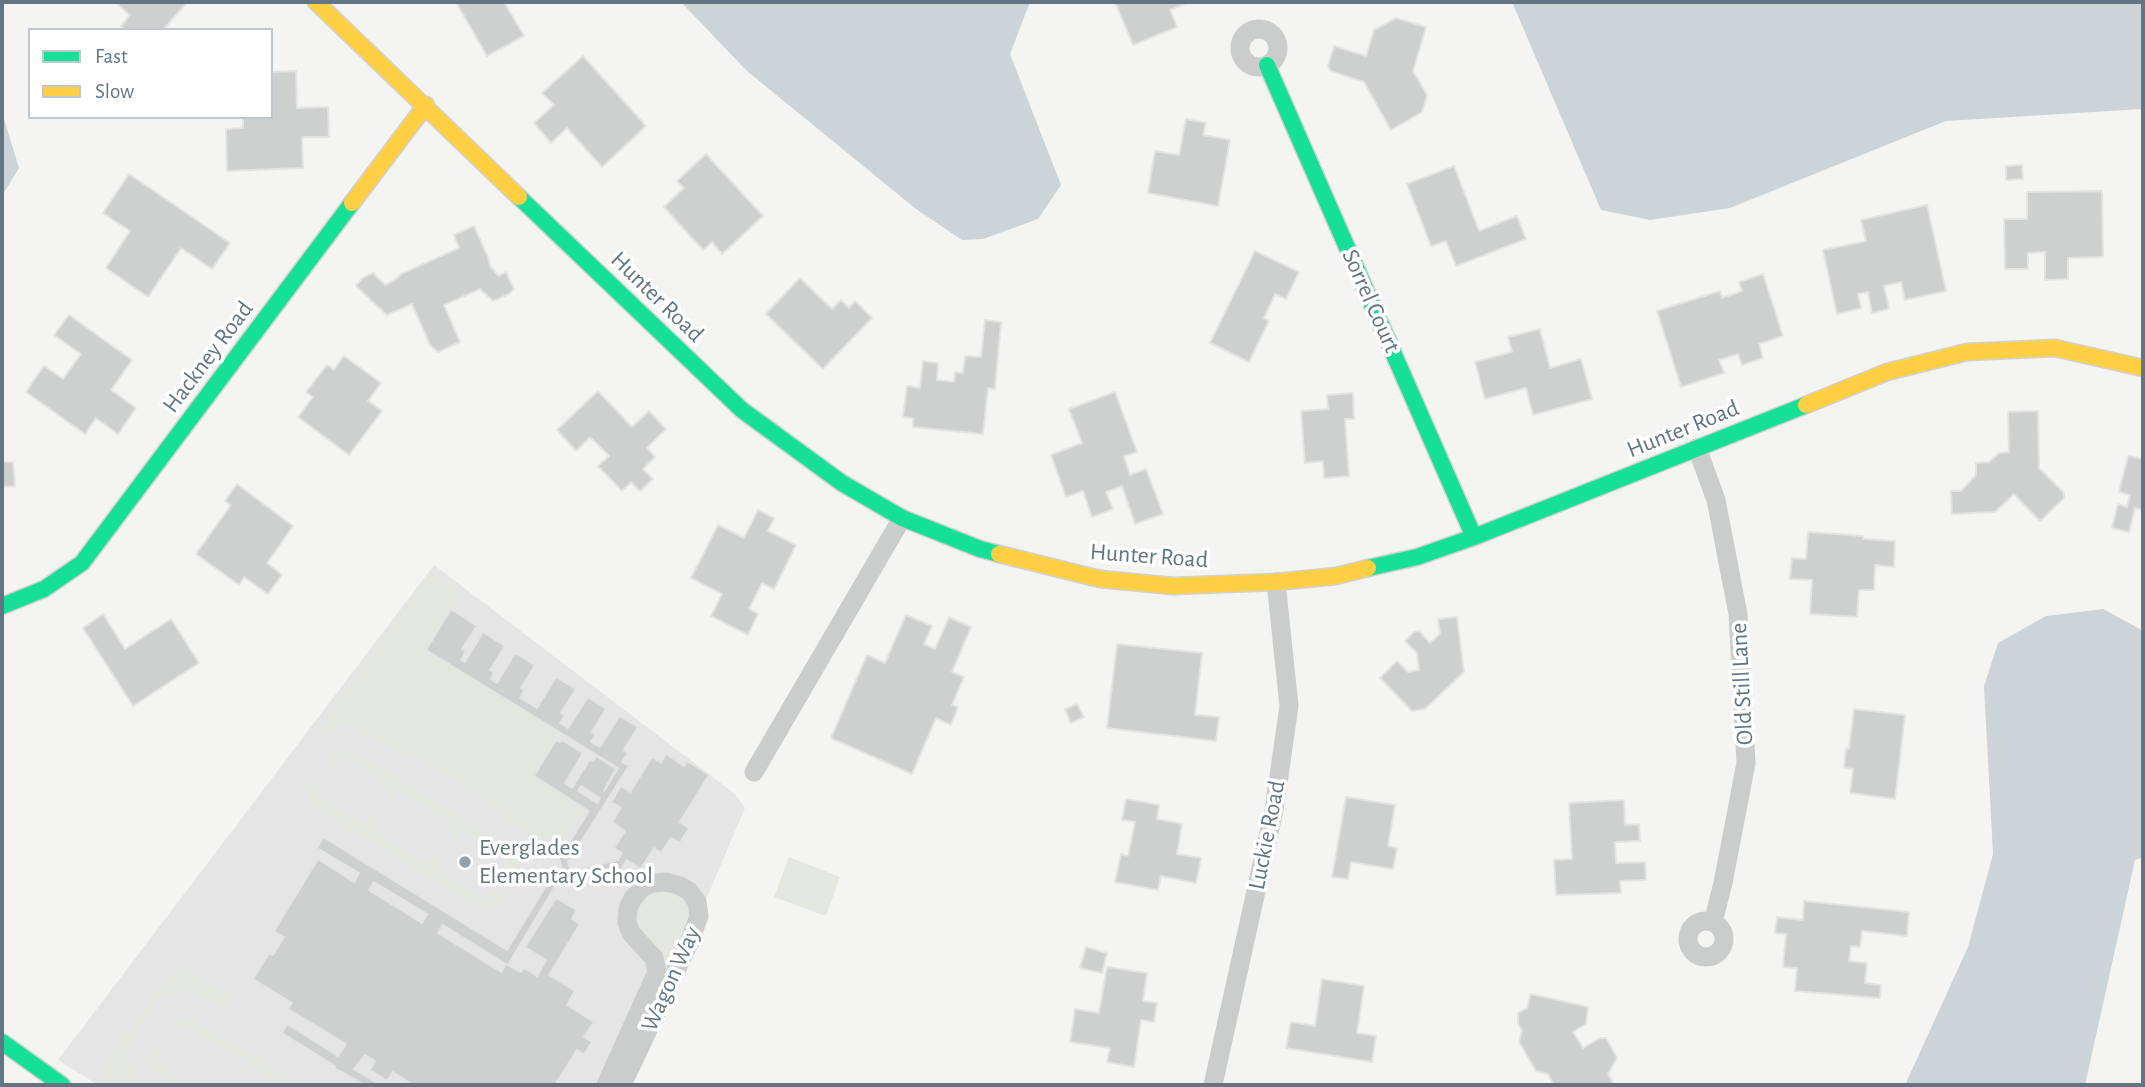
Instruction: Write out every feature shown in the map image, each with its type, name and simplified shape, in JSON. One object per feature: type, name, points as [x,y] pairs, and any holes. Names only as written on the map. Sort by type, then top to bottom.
[{"type":"street","name":"Hunter Road","points":[[316,2],[742,411],[842,483],[902,517],[980,550],[1100,579],[1172,586],[1276,582],[1336,576],[1417,557],[1474,537],[1887,372],[1967,352],[2055,348],[2143,368]]},
{"type":"street","name":"Sorrel Court","points":[[1267,65],[1474,537]]},
{"type":"street","name":"Hackney Road","points":[[2,606],[44,589],[82,564],[426,106]]},
{"type":"street","name":"Old Still Lane","points":[[1697,448],[1716,500],[1738,614],[1746,763],[1713,922]]},
{"type":"street","points":[[754,772],[902,517]]},
{"type":"street","name":"Luckie Road","points":[[1213,1085],[1273,810],[1289,706],[1276,582]]},
{"type":"street","name":"Wagon Way","points":[[606,1085],[657,972],[654,958],[631,933],[627,922],[628,909],[642,888],[652,883],[667,882],[690,891],[697,902],[699,916],[622,1085]]},
{"type":"street","points":[[2,1042],[62,1085]]},
{"type":"shaded area","points":[[681,2],[1030,2],[1010,54],[1061,185],[1038,219],[983,239],[962,240],[916,209],[747,71]]},
{"type":"shaded area","points":[[1512,2],[2143,2],[2143,109],[1946,121],[1730,208],[1650,220],[1601,210]]},
{"type":"shaded area","points":[[2,112],[19,168],[2,196]]},
{"type":"shaded area","name":"Everglades Elementary School","points":[[434,565],[735,794],[745,808],[699,916],[617,1085],[98,1085],[58,1060]]},
{"type":"shaded area","points":[[431,574],[462,596],[426,650],[559,732],[532,776],[581,810],[554,852],[503,818],[528,773],[525,773],[502,810],[413,754],[408,760],[357,727],[346,725],[317,733]]},
{"type":"shaded area","points":[[2103,609],[2140,629],[2143,635],[2143,857],[2135,860],[2085,1085],[1905,1085],[1968,947],[1993,854],[1984,686],[1998,643],[2046,616]]},
{"type":"shaded area","points":[[344,750],[368,760],[511,849],[519,862],[517,875],[513,878],[507,875],[505,866],[510,862],[463,833],[456,842],[451,839],[455,825],[399,792],[391,802],[386,798],[391,786],[343,757],[334,769],[326,762],[332,755]]},
{"type":"shaded area","points":[[318,781],[322,785],[316,794],[364,826],[373,815],[376,816],[377,821],[371,829],[428,864],[435,853],[441,856],[436,870],[484,898],[490,891],[500,893],[502,898],[492,908],[469,903],[323,812],[313,804],[307,793],[307,785]]},
{"type":"shaded area","points":[[789,857],[840,877],[826,916],[774,897]]},
{"type":"shaded area","points":[[653,890],[671,890],[684,899],[690,914],[690,921],[668,968],[663,968],[636,926],[636,909],[640,901]]},
{"type":"shaded area","points":[[181,966],[232,996],[224,1008],[186,992],[164,997],[147,1013],[130,1044],[129,1066],[143,1085],[110,1085],[105,1076],[110,1055],[169,976]]},
{"type":"shaded area","points":[[189,1017],[299,1085],[283,1085],[250,1066],[243,1077],[239,1074],[247,1061],[180,1022],[174,1032],[175,1021]]},
{"type":"shaded area","points":[[162,1050],[154,1062],[190,1085],[173,1085],[157,1074],[151,1063],[151,1055]]},
{"type":"building","points":[[115,2],[187,2],[165,28],[123,28],[121,26],[130,15]]},
{"type":"building","points":[[456,2],[504,2],[524,36],[487,56]]},
{"type":"building","points":[[1115,2],[1189,2],[1170,10],[1177,27],[1133,45]]},
{"type":"building","points":[[1396,18],[1426,27],[1413,71],[1427,95],[1422,112],[1391,130],[1364,82],[1331,71],[1328,66],[1334,46],[1366,56],[1374,30]]},
{"type":"building","points":[[583,56],[646,126],[602,167],[567,128],[551,143],[534,123],[554,105],[542,93]]},
{"type":"building","points":[[296,71],[297,108],[328,107],[329,137],[302,137],[303,168],[227,171],[226,129],[243,128],[243,119],[273,119],[273,72]]},
{"type":"building","points":[[1186,119],[1206,123],[1203,135],[1230,140],[1218,206],[1148,193],[1155,151],[1179,155]]},
{"type":"building","points":[[706,154],[763,216],[722,254],[712,242],[703,250],[664,207],[684,188],[677,181]]},
{"type":"building","points":[[2022,165],[2023,179],[2006,180],[2006,166]]},
{"type":"building","points":[[1454,166],[1479,231],[1517,216],[1526,239],[1456,266],[1446,241],[1431,246],[1407,184]]},
{"type":"building","points":[[129,174],[230,243],[212,269],[181,248],[148,297],[106,268],[130,231],[103,213]]},
{"type":"building","points":[[2102,191],[2103,257],[2068,258],[2068,279],[2045,280],[2045,252],[2028,253],[2028,269],[2005,269],[2004,219],[2027,219],[2027,192]]},
{"type":"building","points":[[1927,205],[1946,291],[1905,300],[1901,282],[1884,286],[1889,309],[1872,313],[1868,292],[1858,294],[1861,308],[1837,314],[1823,250],[1866,241],[1861,220]]},
{"type":"building","points":[[474,226],[490,266],[499,276],[506,272],[514,289],[493,301],[480,289],[444,305],[460,342],[438,352],[430,345],[412,304],[387,315],[357,287],[363,278],[373,273],[385,285],[401,274],[459,248],[454,235]]},
{"type":"building","points":[[1255,251],[1299,272],[1286,299],[1275,294],[1264,318],[1269,321],[1249,362],[1210,343]]},
{"type":"building","points":[[1763,274],[1783,336],[1759,344],[1763,358],[1742,365],[1738,354],[1719,360],[1724,373],[1681,387],[1657,311],[1720,291],[1722,298],[1742,291],[1739,282]]},
{"type":"building","points":[[800,278],[832,309],[841,300],[849,308],[855,301],[872,318],[823,369],[766,314]]},
{"type":"building","points":[[69,315],[132,360],[111,390],[136,408],[118,434],[96,418],[85,434],[26,392],[44,366],[63,379],[81,354],[54,335]]},
{"type":"building","points":[[985,320],[1001,322],[995,389],[988,388],[983,434],[913,427],[913,418],[903,417],[907,386],[920,388],[923,361],[938,363],[937,380],[954,382],[955,372],[963,373],[965,356],[981,357]]},
{"type":"building","points":[[1540,329],[1550,368],[1581,359],[1592,399],[1533,415],[1526,388],[1485,399],[1475,362],[1512,352],[1508,337]]},
{"type":"building","points":[[344,356],[381,383],[368,401],[382,411],[349,455],[298,417],[313,397],[306,392],[327,365],[334,370]]},
{"type":"building","points":[[598,391],[632,427],[649,411],[666,429],[647,448],[655,457],[643,469],[653,479],[640,491],[631,482],[622,491],[598,466],[609,456],[590,437],[576,451],[557,430]]},
{"type":"building","points":[[1115,392],[1137,452],[1124,456],[1130,475],[1146,469],[1163,514],[1135,524],[1122,486],[1106,492],[1113,509],[1092,517],[1083,491],[1066,497],[1051,455],[1082,443],[1069,409]]},
{"type":"building","points":[[1353,393],[1354,419],[1345,419],[1349,476],[1324,478],[1323,461],[1305,463],[1301,411],[1328,409],[1327,395]]},
{"type":"building","points":[[2038,411],[2039,468],[2064,493],[2064,498],[2040,521],[2014,494],[1995,512],[1952,514],[1951,491],[1961,491],[1976,475],[1976,463],[1989,462],[1999,453],[2009,452],[2008,412]]},
{"type":"building","points":[[2128,456],[2143,459],[2143,510],[2135,508],[2129,532],[2112,528],[2118,504],[2127,507],[2130,495],[2119,492]]},
{"type":"building","points":[[2,462],[13,462],[15,486],[2,487]]},
{"type":"building","points":[[237,484],[293,526],[267,563],[282,575],[268,594],[244,577],[239,585],[196,554],[231,505],[225,501]]},
{"type":"building","points":[[758,510],[774,518],[768,531],[796,545],[774,589],[762,583],[749,609],[758,614],[748,635],[711,616],[722,594],[691,578],[718,525],[744,538]]},
{"type":"building","points":[[1808,532],[1895,541],[1894,567],[1875,565],[1874,590],[1859,590],[1857,617],[1810,614],[1812,580],[1790,579],[1792,558],[1806,559]]},
{"type":"building","points":[[451,609],[477,626],[462,649],[466,651],[461,660],[465,662],[483,632],[505,646],[490,670],[494,672],[491,679],[497,683],[515,653],[535,665],[521,688],[525,690],[520,698],[537,708],[556,677],[576,689],[561,713],[565,715],[560,723],[568,728],[588,697],[606,709],[592,732],[596,734],[591,742],[600,747],[619,716],[638,727],[624,750],[628,753],[622,762],[629,766],[568,862],[571,871],[618,860],[622,853],[614,848],[625,831],[612,822],[621,808],[611,802],[621,786],[630,792],[652,757],[661,763],[666,754],[684,766],[687,761],[709,775],[680,822],[689,828],[680,843],[671,838],[661,853],[654,848],[641,869],[627,860],[621,869],[557,883],[508,965],[521,972],[524,968],[537,976],[546,960],[525,947],[556,898],[577,910],[572,919],[580,924],[549,975],[575,991],[567,1005],[594,1022],[584,1037],[592,1042],[584,1055],[577,1050],[555,1085],[413,1085],[393,1072],[387,1081],[370,1070],[375,1061],[365,1055],[354,1069],[380,1085],[365,1085],[282,1033],[287,1024],[338,1056],[346,1044],[288,1009],[292,1003],[253,979],[269,953],[273,955],[284,937],[274,931],[318,859],[354,882],[359,873],[317,848],[323,837],[507,950],[552,876],[563,873],[559,859],[589,811],[534,776],[556,740],[562,740],[583,753],[565,783],[572,788],[590,759],[593,761],[596,756],[616,769],[604,791],[618,768],[426,650]],"holes":[[[581,786],[600,798],[597,803],[578,791]],[[374,882],[427,914],[422,923],[369,890]],[[443,925],[506,964],[501,972],[438,933]]]},
{"type":"building","points":[[103,614],[125,649],[171,619],[199,663],[133,706],[83,628]]},
{"type":"building","points":[[906,615],[932,626],[924,644],[935,649],[949,617],[971,627],[952,672],[964,677],[952,705],[958,707],[951,725],[936,718],[912,774],[831,738],[867,655],[885,663]]},
{"type":"building","points":[[1457,617],[1464,672],[1425,709],[1412,711],[1380,678],[1397,661],[1408,672],[1419,670],[1417,653],[1405,641],[1419,631],[1430,643],[1440,634],[1438,619]]},
{"type":"building","points":[[1117,644],[1202,653],[1195,715],[1219,717],[1216,741],[1107,728]]},
{"type":"building","points":[[1077,704],[1084,717],[1071,723],[1065,709]]},
{"type":"building","points":[[1854,709],[1905,715],[1895,799],[1850,793],[1853,769],[1844,768]]},
{"type":"building","points":[[1346,797],[1395,805],[1388,846],[1397,848],[1393,869],[1351,862],[1348,879],[1332,877]]},
{"type":"building","points":[[1126,799],[1159,805],[1157,819],[1182,824],[1177,854],[1201,858],[1196,883],[1161,876],[1158,890],[1115,882],[1121,854],[1128,856],[1135,822],[1122,820]]},
{"type":"building","points":[[1624,800],[1625,825],[1639,824],[1640,841],[1615,842],[1616,863],[1645,862],[1646,880],[1620,881],[1621,893],[1556,895],[1554,860],[1572,859],[1569,803]]},
{"type":"building","points":[[1804,901],[1909,912],[1907,936],[1862,931],[1860,947],[1851,946],[1849,961],[1867,963],[1865,983],[1881,985],[1880,998],[1795,991],[1797,968],[1783,967],[1786,934],[1775,933],[1777,917],[1803,920]]},
{"type":"building","points":[[1086,947],[1107,953],[1102,973],[1080,968]]},
{"type":"building","points":[[1107,967],[1147,973],[1143,1001],[1157,1003],[1154,1022],[1141,1020],[1134,1067],[1107,1062],[1110,1048],[1070,1042],[1075,1009],[1099,1013]]},
{"type":"building","points":[[1322,979],[1364,986],[1357,1033],[1376,1036],[1372,1062],[1286,1048],[1291,1022],[1315,1026]]},
{"type":"building","points":[[1531,994],[1588,1007],[1586,1024],[1573,1032],[1583,1048],[1600,1038],[1606,1038],[1617,1058],[1608,1074],[1614,1085],[1554,1085],[1548,1074],[1536,1071],[1519,1042],[1522,1031],[1518,1023],[1518,1013],[1527,1008]]},
{"type":"traffic: fast","points":[[1267,65],[1474,537]]},
{"type":"traffic: fast","points":[[519,197],[742,410],[842,483],[902,518],[999,554]]},
{"type":"traffic: fast","points":[[2,606],[44,589],[82,563],[352,203]]},
{"type":"traffic: fast","points":[[1368,568],[1417,557],[1474,537],[1806,405]]},
{"type":"traffic: fast","points":[[2,1042],[62,1085]]},
{"type":"traffic: slow","points":[[316,2],[519,197]]},
{"type":"traffic: slow","points":[[352,203],[426,105]]},
{"type":"traffic: slow","points":[[1806,405],[1887,372],[1967,352],[2055,348],[2143,368]]},
{"type":"traffic: slow","points":[[999,554],[1100,579],[1173,586],[1276,582],[1336,576],[1368,568]]},
{"type":"place","name":"Everglades Elementary School","points":[[465,862]]}]
